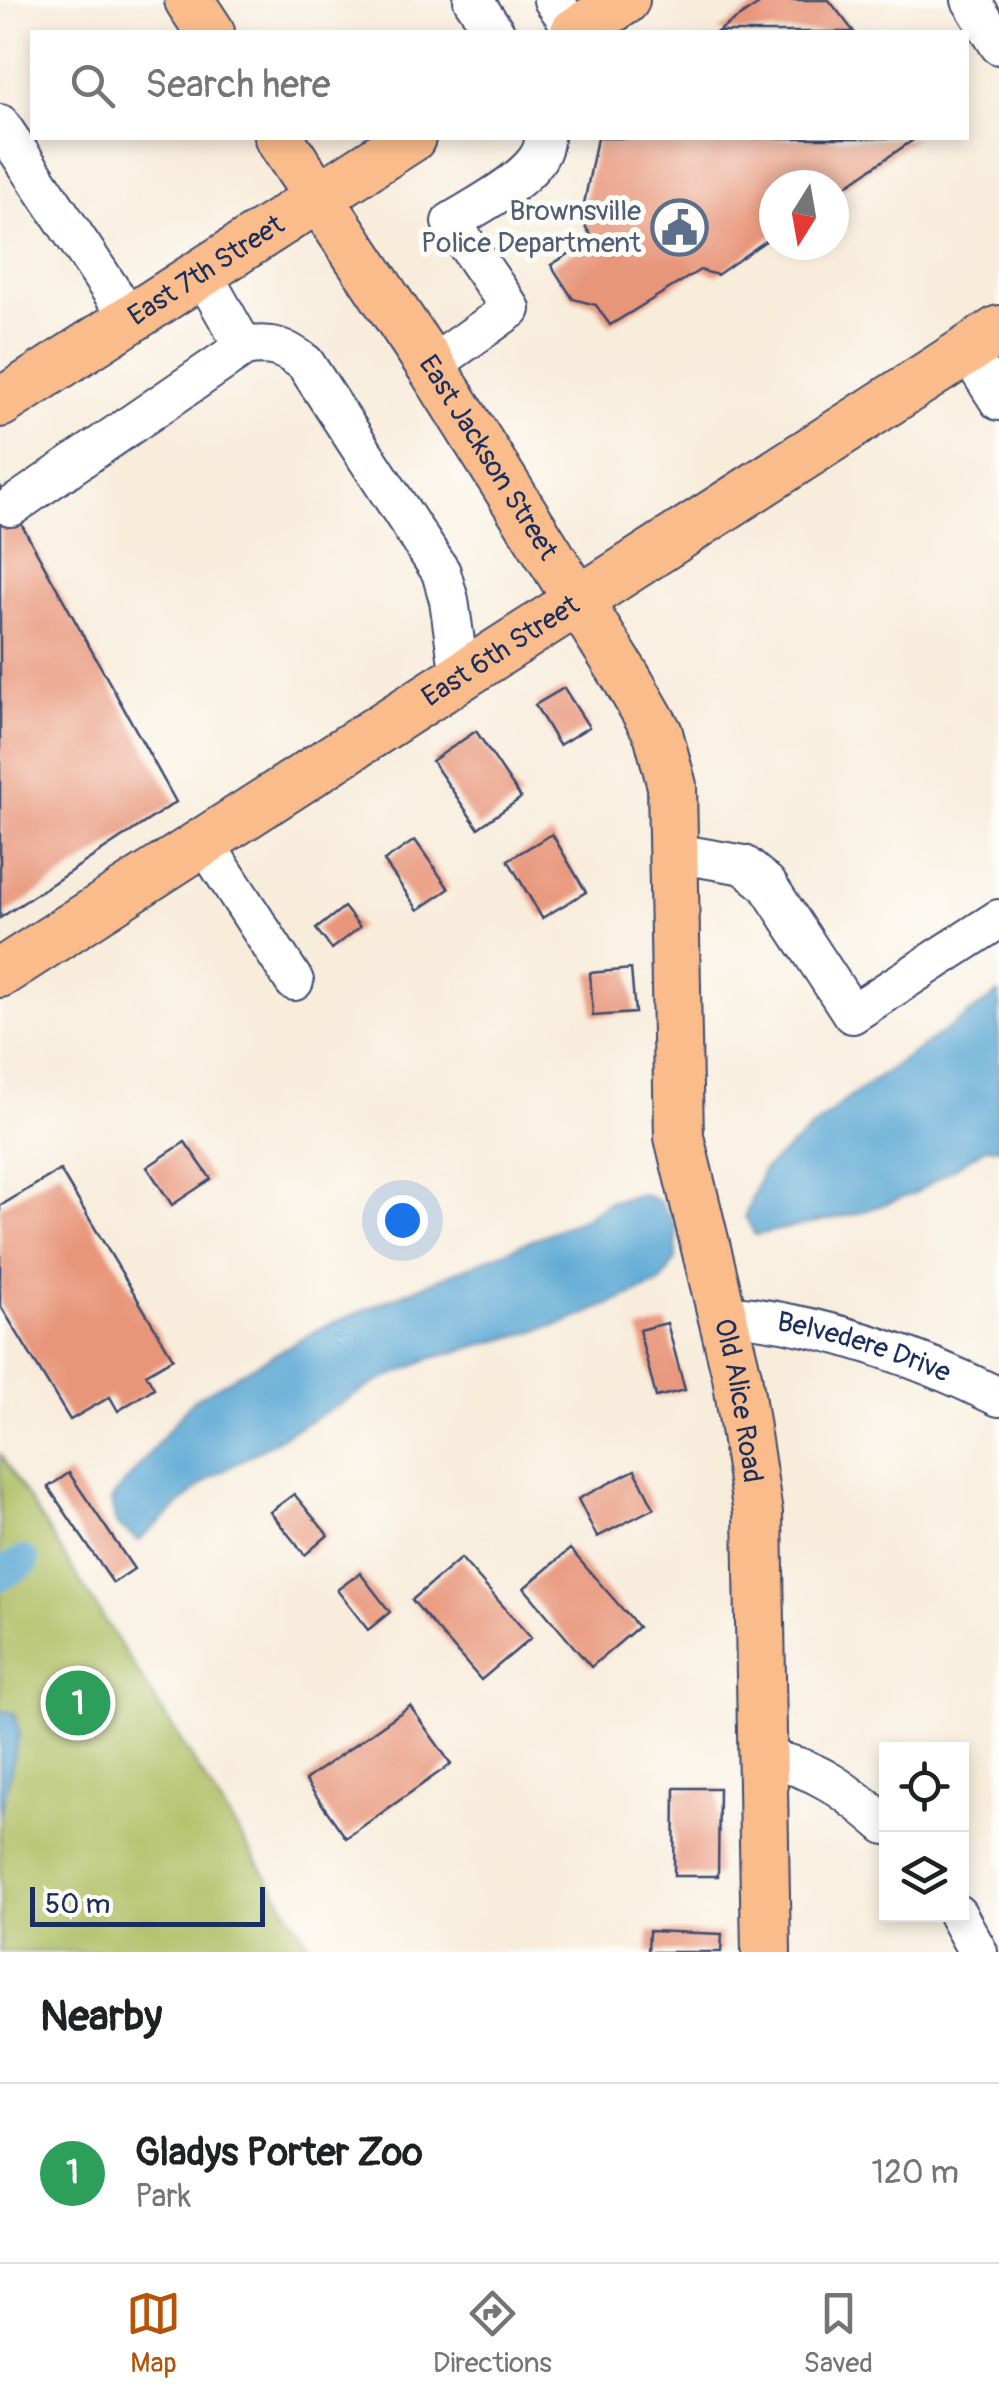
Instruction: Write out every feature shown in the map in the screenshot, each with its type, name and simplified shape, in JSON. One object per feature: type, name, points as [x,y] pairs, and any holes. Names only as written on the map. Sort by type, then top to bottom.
[{"type":"main road","points":[[189,0],[209,30]]},
{"type":"main road","points":[[579,30],[625,0]]},
{"type":"main road","name":"East Jackson Street","points":[[279,140],[431,366],[658,733],[672,786],[675,853]]},
{"type":"main road","name":"East 7th Street","points":[[0,403],[409,140]]},
{"type":"main road","name":"East 6th Street","points":[[0,972],[983,340]]},
{"type":"main road","name":"Old Alice Road","points":[[675,853],[679,1137],[750,1442],[758,1513],[766,1952]]},
{"type":"street","points":[[473,0],[494,30]]},
{"type":"street","points":[[553,0],[575,30]]},
{"type":"street","points":[[971,0],[999,45]]},
{"type":"street","points":[[0,124],[130,319]]},
{"type":"street","points":[[431,366],[511,309],[452,222],[528,172],[544,140]]},
{"type":"street","points":[[202,273],[244,348]]},
{"type":"street","points":[[983,340],[999,401]]},
{"type":"street","points":[[12,507],[244,348],[266,343],[286,348],[305,364],[432,556],[450,600],[460,677]]},
{"type":"street","points":[[204,842],[294,981]]},
{"type":"street","points":[[675,853],[744,865],[767,884],[852,1014],[999,919]]},
{"type":"street","name":"Belvedere Drive","points":[[723,1314],[752,1316],[851,1339],[943,1370],[999,1397]]},
{"type":"street","points":[[765,1760],[792,1762],[844,1789],[879,1819]]},
{"type":"street","points":[[961,1922],[978,1952]]},
{"type":"green space","points":[[0,1454],[314,1952],[0,1952]]},
{"type":"water","points":[[999,993],[999,1148],[987,1147],[915,1193],[859,1213],[755,1235],[745,1216],[763,1170],[846,1100]]},
{"type":"water","points":[[642,1194],[659,1201],[676,1227],[676,1259],[660,1283],[565,1323],[432,1358],[381,1380],[207,1480],[139,1541],[116,1524],[111,1500],[193,1400],[321,1328],[585,1218],[608,1202]]},
{"type":"water","points":[[0,1711],[14,1713],[19,1734],[0,1816]]},
{"type":"building","points":[[765,0],[829,0],[852,30],[720,30]]},
{"type":"building","name":"Brownsville Police Department","points":[[597,140],[913,140],[849,184],[849,170],[759,170],[759,246],[717,275],[700,270],[610,325],[596,305],[573,299],[551,265],[593,239],[581,219]]},
{"type":"building","points":[[0,486],[176,802],[0,918]]},
{"type":"building","points":[[564,688],[589,727],[559,745],[535,705]]},
{"type":"building","points":[[476,731],[521,798],[478,828],[432,761]]},
{"type":"building","points":[[552,834],[586,892],[542,918],[508,860]]},
{"type":"building","points":[[415,840],[449,889],[418,910],[384,861]]},
{"type":"building","points":[[344,907],[360,927],[332,949],[316,929]]},
{"type":"building","points":[[631,969],[635,1013],[593,1016],[590,973]]},
{"type":"building","points":[[185,1142],[211,1179],[172,1205],[147,1167]]},
{"type":"building","points":[[60,1170],[173,1358],[146,1374],[154,1388],[118,1411],[110,1397],[70,1420],[0,1305],[0,1206]]},
{"type":"building","points":[[667,1323],[685,1390],[656,1397],[639,1330]]},
{"type":"building","points":[[635,1470],[654,1508],[597,1537],[578,1499]]},
{"type":"building","points":[[69,1473],[134,1569],[113,1583],[48,1487]]},
{"type":"building","points":[[294,1494],[328,1535],[305,1555],[270,1512]]},
{"type":"building","points":[[570,1549],[638,1627],[591,1667],[524,1588]]},
{"type":"building","points":[[461,1558],[531,1638],[481,1680],[412,1600]]},
{"type":"building","points":[[360,1573],[390,1612],[368,1630],[337,1590]]},
{"type":"building","points":[[410,1706],[451,1764],[346,1838],[305,1780]]},
{"type":"building","points":[[675,1788],[719,1788],[718,1876],[674,1876]]},
{"type":"building","points":[[649,1931],[722,1934],[721,1952],[648,1952]]},
{"type":"waterway","points":[[0,1575],[23,1562]]},
{"type":"place","name":"Brownsville Police Department","points":[[680,227]]},
{"type":"place","name":"Gladys Porter Zoo","points":[[78,1703]]}]
